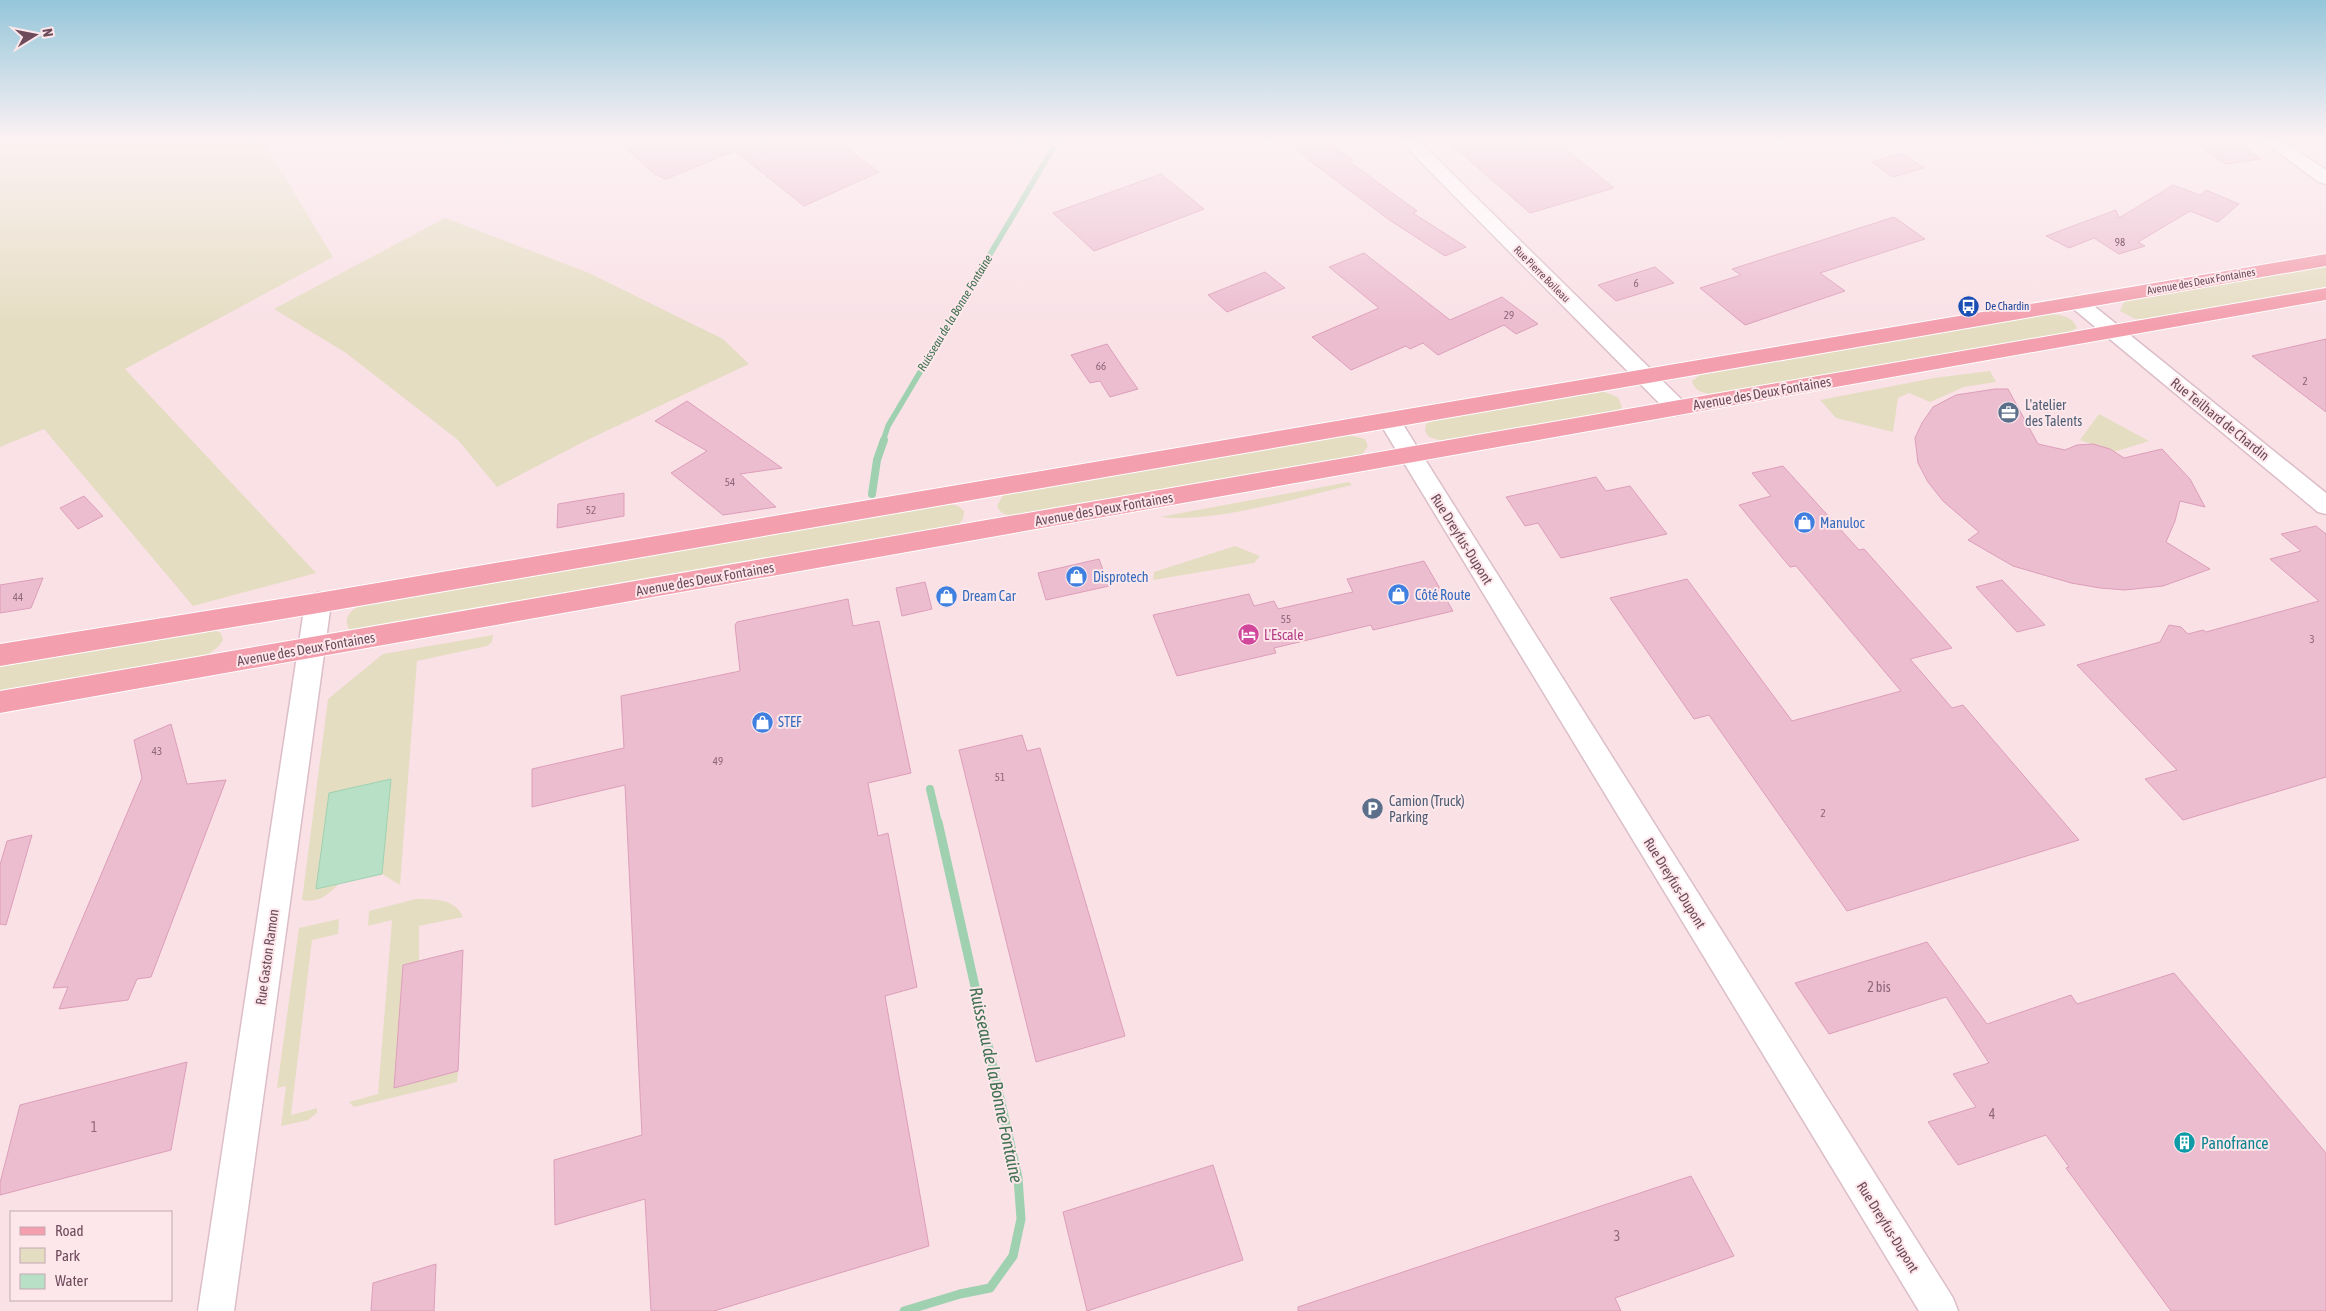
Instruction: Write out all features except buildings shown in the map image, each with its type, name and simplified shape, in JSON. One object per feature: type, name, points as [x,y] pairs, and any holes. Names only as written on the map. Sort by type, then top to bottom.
[{"type":"main road","name":"Avenue des Deux Fontaines","points":[[0,655],[318,603],[2326,260]]},
{"type":"main road","name":"Avenue des Deux Fontaines","points":[[0,702],[2326,294]]},
{"type":"street","name":"Rue Pierre Boileau","points":[[1469,201],[1677,408]]},
{"type":"street","points":[[2077,302],[2113,332]]},
{"type":"street","name":"Rue Teilhard de Chardin","points":[[2113,332],[2326,506]]},
{"type":"street","points":[[1389,420],[1410,455]]},
{"type":"street","name":"Rue Dreyfus-Dupont","points":[[1410,455],[1940,1311]]},
{"type":"street","name":"Rue Gaston Ramon","points":[[216,1311],[318,603]]},
{"type":"green space","points":[[0,201],[299,201],[333,257],[125,369],[316,573],[193,606],[44,429],[0,447]]},
{"type":"green space","points":[[445,218],[589,273],[723,339],[749,364],[585,441],[497,487],[458,440],[346,353],[274,309]]},
{"type":"green space","points":[[2326,266],[2326,287],[2145,319],[2135,319],[2120,311],[2125,300]]},
{"type":"green space","points":[[2051,314],[2070,319],[2077,328],[2070,332],[1715,394],[1701,392],[1695,388],[1692,381],[1700,375]]},
{"type":"green space","points":[[1990,371],[1996,382],[1964,387],[1930,402],[1909,393],[1898,398],[1893,432],[1836,418],[1820,400],[1934,378]]},
{"type":"green space","points":[[1602,391],[1618,397],[1622,407],[1619,411],[1446,442],[1429,437],[1425,431],[1426,424],[1434,419]]},
{"type":"green space","points":[[2099,414],[2149,441],[2114,452],[2080,440]]},
{"type":"green space","points":[[1348,435],[1365,439],[1368,446],[1361,456],[1019,517],[1006,515],[997,506],[1003,495],[1011,492]]},
{"type":"green space","points":[[1349,482],[1352,485],[1231,513],[1182,518],[1160,517]]},
{"type":"green space","points":[[951,504],[958,506],[964,511],[961,522],[951,528],[357,631],[350,630],[347,622],[350,613],[360,605]]},
{"type":"green space","points":[[1235,546],[1260,556],[1254,563],[1153,580],[1154,572]]},
{"type":"green space","points":[[214,630],[221,633],[223,640],[212,652],[197,659],[0,691],[0,665]]},
{"type":"green space","points":[[493,635],[492,642],[487,646],[417,661],[400,885],[382,874],[391,779],[317,889],[339,884],[327,895],[318,899],[302,900],[328,699],[383,654]]},
{"type":"green space","points":[[416,899],[449,903],[455,906],[463,917],[419,926],[419,961],[403,965],[394,1088],[458,1071],[457,1082],[354,1107],[349,1102],[378,1094],[392,920],[368,926],[369,911]]},
{"type":"green space","points":[[339,919],[338,934],[312,940],[291,1115],[317,1108],[317,1113],[308,1120],[281,1126],[286,1086],[277,1088],[299,928]]},
{"type":"water","points":[[391,779],[382,874],[316,889],[329,793]]},
{"type":"waterway","name":"Ruisseau de la Bonne Fontaine","points":[[883,441],[888,426],[1022,201]]},
{"type":"waterway","name":"Ruisseau de la Bonne Fontaine","points":[[872,494],[877,460],[884,440]]},
{"type":"waterway","name":"Ruisseau de la Bonne Fontaine","points":[[930,789],[938,823]]},
{"type":"waterway","name":"Ruisseau de la Bonne Fontaine","points":[[904,1311],[960,1294],[990,1288],[1013,1256],[1021,1219],[1018,1178],[938,822]]},
{"type":"place","name":"De Chardin","points":[[1969,306]]},
{"type":"place","name":"L'atelier des Talents","points":[[2009,413]]},
{"type":"place","name":"Manuloc","points":[[1804,523]]},
{"type":"place","name":"Disprotech","points":[[1077,577]]},
{"type":"place","name":"Côté Route","points":[[1399,595]]},
{"type":"place","name":"Dream Car","points":[[946,596]]},
{"type":"place","name":"L'Escale","points":[[1248,635]]},
{"type":"place","name":"STEF","points":[[762,722]]},
{"type":"place","name":"Camion (Truck) Parking","points":[[1373,809]]},
{"type":"place","name":"Panofrance","points":[[2185,1143]]}]
